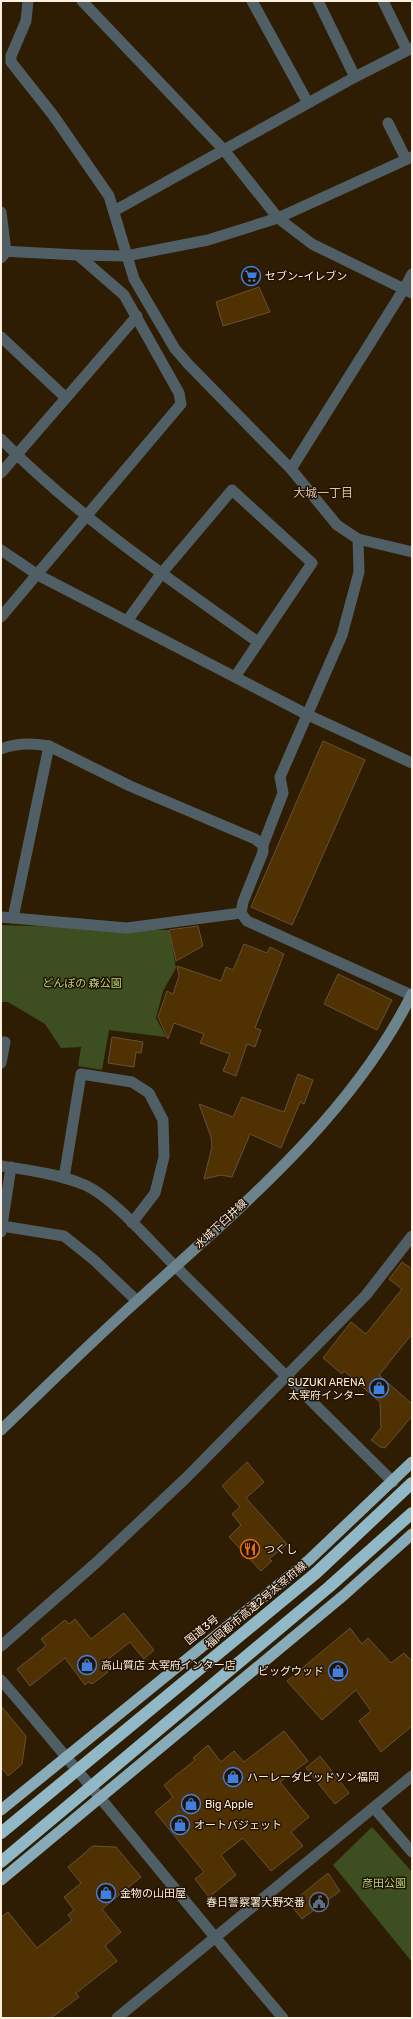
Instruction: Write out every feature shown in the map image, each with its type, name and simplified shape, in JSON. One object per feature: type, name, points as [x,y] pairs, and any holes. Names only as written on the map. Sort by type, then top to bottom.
[{"type":"highway","name":"国道3号","points":[[1,1810],[309,1560],[412,1462]]},
{"type":"highway","name":"福岡都市高速2号太宰府線","points":[[1,1833],[316,1573],[412,1483]]},
{"type":"highway","points":[[1,1862],[329,1587],[412,1512]]},
{"type":"highway","points":[[1,1880],[100,1796],[344,1596],[412,1534]]},
{"type":"main road","name":"水城下臼井線","points":[[1,1430],[137,1301],[176,1267],[292,1156],[353,1088],[384,1043],[412,995]]},
{"type":"street","points":[[28,1],[26,21],[11,56],[11,62],[57,121],[108,196],[114,211],[134,279],[175,349],[291,469],[337,525],[358,540],[412,552]]},
{"type":"street","points":[[82,1],[224,150],[278,218],[312,244],[408,291]]},
{"type":"street","points":[[252,1],[308,103]]},
{"type":"street","points":[[318,1],[355,76]]},
{"type":"street","points":[[114,211],[355,76],[410,49],[383,1]]},
{"type":"street","points":[[1,212],[3,253],[126,256],[208,240],[278,218],[409,158],[388,123]]},
{"type":"street","points":[[1,617],[88,516],[181,404],[179,393],[124,295],[78,255]]},
{"type":"street","points":[[291,469],[408,291],[412,274]]},
{"type":"street","points":[[1,473],[65,397],[137,316]]},
{"type":"street","points":[[1,338],[65,397]]},
{"type":"street","points":[[1,439],[17,455],[88,516],[161,574],[258,642]]},
{"type":"street","points":[[127,621],[161,574],[232,490],[312,563],[235,677]]},
{"type":"street","points":[[358,540],[359,572],[342,635],[306,714],[280,777],[283,793],[263,845],[263,852],[243,902],[241,913],[247,921],[412,995]]},
{"type":"street","points":[[1,550],[38,575],[306,714],[412,763]]},
{"type":"street","points":[[1,749],[8,746],[34,743],[49,746],[130,786],[255,839],[263,845]]},
{"type":"street","points":[[13,918],[49,746]]},
{"type":"street","points":[[1,917],[127,928],[241,913]]},
{"type":"street","points":[[1,1042],[4,1042],[1,1063]]},
{"type":"street","points":[[64,1178],[81,1074],[132,1082],[149,1093],[163,1120],[164,1157],[155,1193],[132,1223]]},
{"type":"street","points":[[137,1301],[94,1260],[64,1236],[2,1229],[6,1166],[64,1178],[86,1186],[108,1201],[288,1376],[392,1482]]},
{"type":"street","points":[[1,1646],[97,1562],[186,1478],[366,1295],[412,1236]]},
{"type":"street","points":[[1,1680],[100,1796],[215,1939],[283,2018]]},
{"type":"street","points":[[117,2018],[412,1776]]},
{"type":"street","points":[[374,1808],[412,1852]]},
{"type":"green space","name":"どんぽの 森公園","points":[[1,925],[169,930],[176,968],[163,991],[156,1018],[166,1037],[109,1030],[102,1070],[78,1066],[81,1047],[61,1048],[45,1024],[8,1002],[1,1002]]},
{"type":"green space","name":"彦田公園","points":[[372,1827],[412,1872],[412,1962],[333,1865]]},
{"type":"building","points":[[259,287],[270,312],[223,326],[216,302]]},
{"type":"building","points":[[323,741],[365,760],[292,925],[251,907]]},
{"type":"building","points":[[198,926],[203,946],[176,961],[169,930]]},
{"type":"building","points":[[244,944],[267,953],[270,947],[284,954],[255,1028],[261,1030],[255,1047],[247,1044],[236,1076],[223,1071],[230,1054],[200,1043],[204,1034],[174,1023],[168,1039],[158,1017],[167,991],[173,994],[179,976],[177,966],[221,981],[226,967],[233,970]]},
{"type":"building","points":[[338,974],[392,1000],[377,1030],[324,1004]]},
{"type":"building","points":[[112,1037],[143,1042],[141,1053],[136,1052],[134,1067],[108,1063]]},
{"type":"building","points":[[298,1074],[313,1080],[304,1104],[300,1102],[281,1148],[250,1134],[232,1177],[221,1175],[204,1179],[212,1147],[211,1137],[199,1104],[233,1117],[242,1097],[284,1112]]},
{"type":"building","points":[[402,1262],[412,1269],[412,1334],[379,1375],[412,1404],[412,1416],[385,1448],[380,1447],[371,1440],[381,1428],[380,1402],[344,1371],[342,1374],[323,1358],[351,1322],[366,1334],[402,1289],[389,1279]]},
{"type":"building","points":[[247,1462],[264,1482],[246,1498],[287,1544],[269,1559],[272,1561],[261,1571],[229,1537],[241,1525],[232,1514],[240,1507],[222,1486]]},
{"type":"building","points":[[124,1613],[154,1650],[144,1659],[130,1642],[102,1664],[108,1672],[92,1684],[88,1682],[85,1685],[65,1658],[30,1686],[17,1669],[46,1646],[41,1639],[65,1620],[69,1624],[75,1619],[91,1639]]},
{"type":"building","points":[[350,1628],[362,1644],[368,1638],[391,1663],[404,1653],[412,1661],[412,1726],[381,1752],[359,1721],[371,1711],[356,1690],[322,1720],[287,1681]]},
{"type":"building","points":[[1,1706],[26,1736],[22,1764],[8,1776],[1,1767]]},
{"type":"building","points":[[284,1731],[308,1761],[280,1782],[309,1817],[291,1832],[303,1846],[271,1871],[243,1838],[221,1855],[236,1875],[209,1897],[195,1879],[204,1872],[155,1812],[173,1797],[164,1785],[195,1760],[193,1758],[208,1745],[221,1762],[234,1751],[244,1762]]},
{"type":"building","points":[[320,1756],[349,1793],[335,1804],[306,1768]]},
{"type":"building","points":[[93,1846],[116,1847],[141,1877],[102,1909],[121,1932],[105,1946],[117,1961],[76,1993],[79,1997],[51,2018],[1,2018],[1,1917],[8,1912],[37,1948],[72,1920],[68,1915],[74,1910],[64,1897],[81,1883],[68,1867]]},
{"type":"building","points":[[328,1873],[340,1891],[302,1919],[290,1904]]},
{"type":"place","name":"セブン-イレブン","points":[[251,276]]},
{"type":"place","name":"SUZUKI ARENA 太宰府インター","points":[[379,1388]]},
{"type":"place","name":"つくし","points":[[250,1549]]},
{"type":"place","name":"高山質店 太宰府インター店","points":[[87,1665]]},
{"type":"place","name":"ビッグウッド","points":[[338,1671]]},
{"type":"place","name":"ハーレーダビッドソン福岡","points":[[233,1777]]},
{"type":"place","name":"Big Apple","points":[[191,1804]]},
{"type":"place","name":"オートバジェット","points":[[180,1825]]},
{"type":"place","name":"金物の山田屋","points":[[106,1893]]},
{"type":"place","name":"春日警察署大野交番","points":[[319,1902]]},
{"type":"district","name":"大城一丁目","points":[[323,493]]}]
